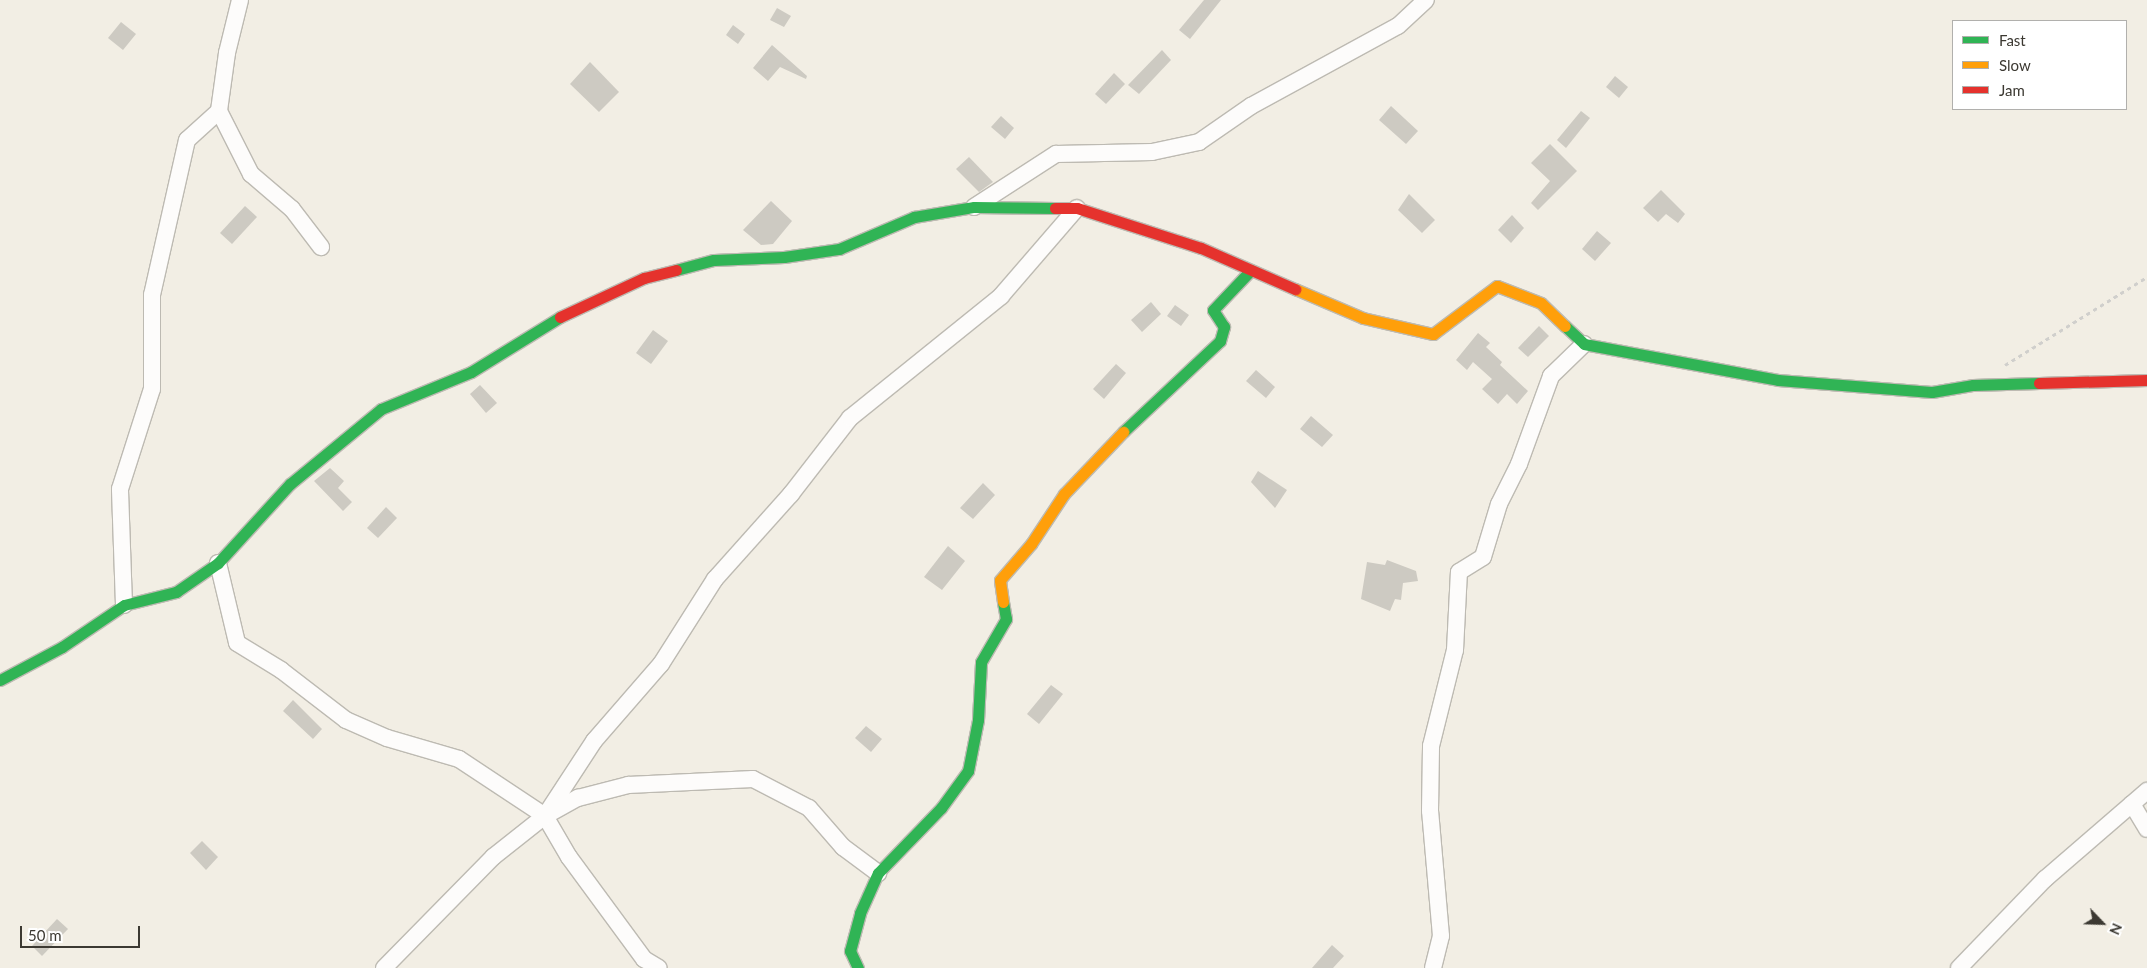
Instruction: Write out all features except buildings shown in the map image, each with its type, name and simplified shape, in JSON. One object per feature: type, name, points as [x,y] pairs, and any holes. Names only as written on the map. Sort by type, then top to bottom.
[{"type":"street","points":[[124,606],[120,489],[152,389],[152,296],[187,140],[219,111],[240,0]]},
{"type":"street","points":[[974,207],[1056,154],[1152,152],[1199,142],[1251,106],[1398,26],[1426,0]]},
{"type":"street","points":[[219,111],[251,174],[292,209],[321,247]]},
{"type":"street","points":[[0,680],[62,647],[124,606],[176,592],[218,563],[290,484],[381,409],[471,372],[571,310],[653,276],[714,260],[784,257],[840,249],[914,217],[974,207],[1077,208],[1201,248],[1363,318],[1433,334],[1497,286],[1541,303],[1584,344],[1778,380],[1932,392],[1973,384],[2104,379],[2147,380]]},
{"type":"street","points":[[545,816],[594,741],[661,664],[715,579],[791,494],[850,418],[1001,296],[1077,208]]},
{"type":"street","points":[[858,968],[850,951],[860,913],[878,873],[941,808],[968,771],[978,720],[981,662],[1006,619],[1000,580],[1031,544],[1064,494],[1134,422],[1220,341],[1224,327],[1213,310],[1250,270]]},
{"type":"street","points":[[1433,968],[1441,936],[1430,811],[1431,746],[1455,650],[1459,572],[1483,557],[1499,504],[1519,464],[1551,376],[1584,344]]},
{"type":"street","points":[[218,563],[238,643],[281,670],[346,720],[387,738],[459,759],[545,816],[569,857],[644,958],[659,968]]},
{"type":"street","points":[[384,968],[493,857],[545,816],[578,798],[628,785],[753,779],[809,808],[843,846],[878,873]]},
{"type":"street","points":[[1959,968],[2045,879],[2147,791]]},
{"type":"street","points":[[2132,804],[2147,830]]},
{"type":"path","points":[[1998,369],[2147,277]]},
{"type":"traffic: fast","points":[[676,270],[714,260],[784,257],[839,249],[914,217],[974,207],[1055,208]]},
{"type":"traffic: fast","points":[[1123,432],[1220,341],[1224,327],[1213,310],[1251,270]]},
{"type":"traffic: fast","points":[[0,680],[62,647],[124,605],[176,592],[218,563],[290,484],[381,409],[471,372],[560,317]]},
{"type":"traffic: fast","points":[[1565,326],[1584,344],[1778,380],[1932,392],[1973,385],[2039,383]]},
{"type":"traffic: fast","points":[[858,968],[850,951],[860,913],[878,873],[941,808],[968,771],[978,720],[981,662],[1006,619],[1003,602]]},
{"type":"traffic: slow","points":[[1295,289],[1363,318],[1433,334],[1497,286],[1541,303],[1565,326]]},
{"type":"traffic: slow","points":[[1003,602],[1000,580],[1031,544],[1064,494],[1123,432]]},
{"type":"traffic: jam","points":[[1055,208],[1077,208],[1201,248],[1295,289]]},
{"type":"traffic: jam","points":[[560,317],[644,278],[676,270]]},
{"type":"traffic: jam","points":[[2039,383],[2147,380]]}]
